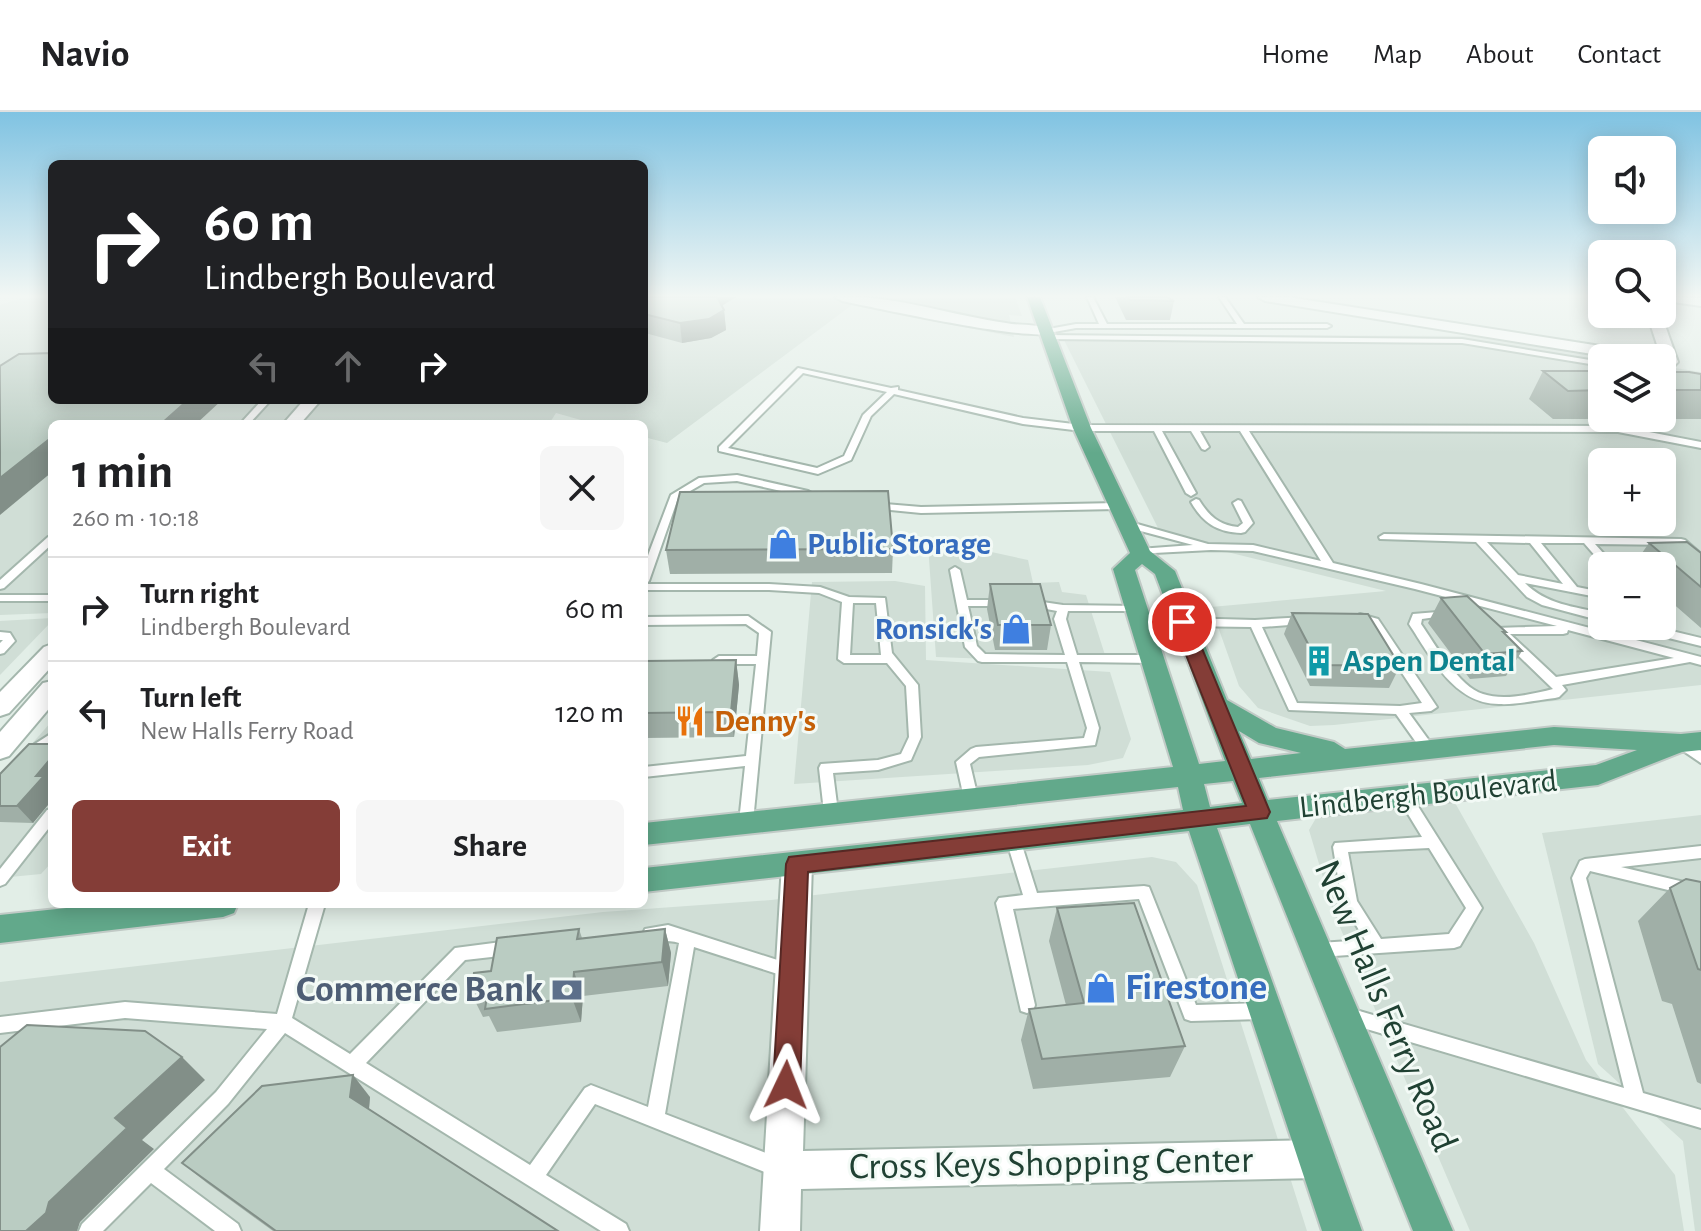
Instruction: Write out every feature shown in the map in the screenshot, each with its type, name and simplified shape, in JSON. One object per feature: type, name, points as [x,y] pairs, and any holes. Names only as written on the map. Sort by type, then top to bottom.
[{"type":"main road","name":"New Halls Ferry Road","points":[[1052,349],[1082,428],[1140,553],[1164,571],[1215,704],[1433,1231]]},
{"type":"main road","points":[[1140,553],[1124,569],[1134,608],[1199,818],[1342,1231]]},
{"type":"main road","points":[[1215,704],[1268,736],[1356,756]]},
{"type":"main road","name":"Lindbergh Boulevard","points":[[1242,770],[1554,736],[1694,748]]},
{"type":"main road","name":"Lindbergh Boulevard","points":[[648,880],[1598,775],[1694,748]]},
{"type":"main road","points":[[648,834],[1242,770]]},
{"type":"main road","points":[[0,929],[69,913],[155,908]]},
{"type":"street","points":[[295,420],[309,404]]},
{"type":"street","points":[[0,707],[48,656]]},
{"type":"street","points":[[0,749],[48,694]]},
{"type":"street","points":[[780,1231],[797,864]]},
{"type":"street","name":"Cross Keys Shopping Center","points":[[784,1170],[1317,1159]]},
{"type":"lane","points":[[1512,349],[1588,362]]},
{"type":"lane","points":[[890,388],[867,415],[848,458],[818,471],[722,449],[801,370],[890,388],[1023,421],[1082,428],[1618,429],[1701,445]]},
{"type":"lane","points":[[248,420],[263,404]]},
{"type":"lane","points":[[1156,427],[1193,498],[1214,525],[1226,530],[1241,530],[1248,523],[1238,503]]},
{"type":"lane","points":[[1193,427],[1205,447]]},
{"type":"lane","points":[[1243,428],[1329,565]]},
{"type":"lane","points":[[648,570],[674,497],[702,480],[737,478],[824,498]]},
{"type":"lane","points":[[866,506],[1122,515],[1211,547]]},
{"type":"lane","points":[[1384,537],[1535,542],[1681,542],[1701,560]]},
{"type":"lane","points":[[1481,541],[1531,595],[1546,603],[1588,614]]},
{"type":"lane","points":[[1535,542],[1574,590]]},
{"type":"lane","points":[[1588,542],[1597,552]]},
{"type":"lane","points":[[1652,542],[1664,551]]},
{"type":"lane","points":[[0,586],[48,543]]},
{"type":"lane","points":[[1140,553],[1211,547],[1253,548],[1696,660]]},
{"type":"lane","points":[[955,570],[971,647],[982,658],[1152,659]]},
{"type":"lane","points":[[1514,577],[1588,592]]},
{"type":"lane","points":[[648,587],[807,589],[848,600],[881,600],[886,654],[912,685],[915,737],[906,757],[878,765],[826,768],[831,812]]},
{"type":"lane","points":[[0,598],[48,598]]},
{"type":"lane","points":[[848,600],[844,659],[890,659]]},
{"type":"lane","points":[[962,603],[1134,608]]},
{"type":"lane","points":[[971,798],[963,762],[976,752],[1090,742],[1093,728],[1060,619],[1063,608]]},
{"type":"lane","points":[[1463,613],[1414,618],[1464,689],[1478,697],[1494,700],[1555,694],[1560,690],[1487,620]]},
{"type":"lane","points":[[1255,624],[1293,707],[1400,710],[1431,707],[1374,622],[1355,616],[1341,617]]},
{"type":"lane","points":[[1182,622],[1255,624],[1312,619]]},
{"type":"lane","points":[[648,621],[748,620],[765,632],[746,822]]},
{"type":"lane","points":[[1500,631],[1580,630]]},
{"type":"lane","points":[[0,636],[6,636],[9,641],[0,650]]},
{"type":"lane","points":[[1676,636],[1701,642]]},
{"type":"lane","points":[[703,661],[762,660]]},
{"type":"lane","points":[[1553,682],[1696,660]]},
{"type":"lane","points":[[1400,710],[1428,749]]},
{"type":"lane","points":[[16,769],[32,750],[48,740]]},
{"type":"lane","points":[[648,772],[753,760]]},
{"type":"lane","points":[[1316,950],[1454,941],[1474,908],[1404,796]]},
{"type":"lane","points":[[0,880],[7,862],[48,818]]},
{"type":"lane","points":[[1013,839],[1032,900]]},
{"type":"lane","points":[[1377,946],[1350,902],[1340,847],[1432,842]]},
{"type":"lane","points":[[1585,865],[1701,852]]},
{"type":"lane","points":[[1585,865],[1701,892]]},
{"type":"lane","points":[[1585,865],[1579,878],[1636,1100]]},
{"type":"lane","points":[[1027,1005],[1004,903],[1144,892],[1191,1013],[1266,1011]]},
{"type":"lane","points":[[89,1231],[222,1098],[283,1022],[316,908]]},
{"type":"lane","points":[[636,936],[668,932],[790,971]]},
{"type":"lane","points":[[655,1118],[688,939]]},
{"type":"lane","points":[[352,1065],[461,953],[525,947]]},
{"type":"lane","points":[[0,1025],[125,1010],[283,1022],[619,1231]]},
{"type":"lane","points":[[1342,1014],[1701,1119]]},
{"type":"lane","points":[[533,1177],[591,1094],[784,1170]]},
{"type":"lane","points":[[150,1170],[231,1231]]},
{"type":"shaded area","points":[[0,349],[48,349],[48,404],[648,404],[648,349],[793,349],[667,443],[648,438],[648,420],[581,420],[556,413],[552,420],[48,420],[48,613],[0,615]]},
{"type":"shaded area","points":[[1069,349],[1562,349],[1588,353],[1588,432],[1676,432],[1676,368],[1701,372],[1701,685],[1310,726],[1258,708],[1239,686],[1211,607],[1386,591],[1162,536]]},
{"type":"shaded area","points":[[928,545],[973,548],[1028,560],[1033,583],[1059,582],[1062,592],[1086,595],[1105,655],[1044,661],[936,657]]},
{"type":"shaded area","points":[[895,581],[925,586],[926,660],[1110,672],[1131,739],[1123,758],[1088,765],[794,784],[812,582]]},
{"type":"shaded area","points":[[48,618],[48,625],[0,675],[0,621]]},
{"type":"shaded area","points":[[48,726],[48,866],[41,874],[0,878],[0,780]]},
{"type":"shaded area","points":[[1454,801],[1534,943],[1586,1060],[1675,1175],[1684,1231],[1470,1231],[1333,911],[1309,830],[1319,813]]},
{"type":"shaded area","points":[[1701,815],[1701,1231],[1695,1231],[1683,1141],[1598,1064],[1542,833]]},
{"type":"shaded area","points":[[1152,857],[1176,862],[1197,885],[1307,1231],[0,1231],[0,982],[603,912],[771,900]]},
{"type":"building","points":[[48,353],[48,404],[184,404],[166,420],[48,420],[48,440],[0,478],[0,366],[19,354]]},
{"type":"building","points":[[1543,371],[1588,371],[1588,390],[1568,391]]},
{"type":"building","points":[[1676,372],[1701,374],[1701,390],[1676,390]]},
{"type":"building","points":[[888,491],[893,549],[666,550],[680,492]]},
{"type":"building","points":[[1687,542],[1701,553],[1701,587],[1676,566],[1676,552],[1660,552],[1649,543]]},
{"type":"building","points":[[990,584],[1040,584],[1051,625],[998,625]]},
{"type":"building","points":[[1467,596],[1522,651],[1485,654],[1441,598]]},
{"type":"building","points":[[1292,613],[1368,614],[1400,666],[1319,665]]},
{"type":"building","points":[[736,660],[731,712],[648,713],[648,661]]},
{"type":"building","points":[[29,744],[48,744],[48,762],[36,776],[44,776],[17,806],[0,806],[0,774]]},
{"type":"building","points":[[1686,879],[1701,882],[1701,970],[1698,969],[1670,888]]},
{"type":"building","points":[[1134,903],[1185,1046],[1042,1059],[1029,1009],[1084,1003],[1057,908]]},
{"type":"building","points":[[579,929],[577,939],[665,929],[662,962],[574,972],[572,998],[485,1009],[488,990],[471,993],[474,973],[491,971],[497,938]]},
{"type":"building","points":[[27,1025],[145,1031],[182,1057],[115,1118],[127,1128],[49,1202],[46,1213],[26,1231],[0,1231],[0,1047]]},
{"type":"building","points":[[353,1075],[350,1097],[558,1231],[276,1231],[182,1163],[262,1086]]},
{"type":"place","name":"Public Storage","points":[[783,544]]},
{"type":"place","name":"Ronsick's","points":[[1016,629]]},
{"type":"place","name":"Aspen Dental","points":[[1319,661]]},
{"type":"place","name":"Denny's","points":[[690,721]]},
{"type":"place","name":"Firestone","points":[[1101,988]]},
{"type":"place","name":"Commerce Bank","points":[[567,990]]},
{"type":"route","points":[[786,1085],[797,864],[1260,812],[1182,622]]}]
